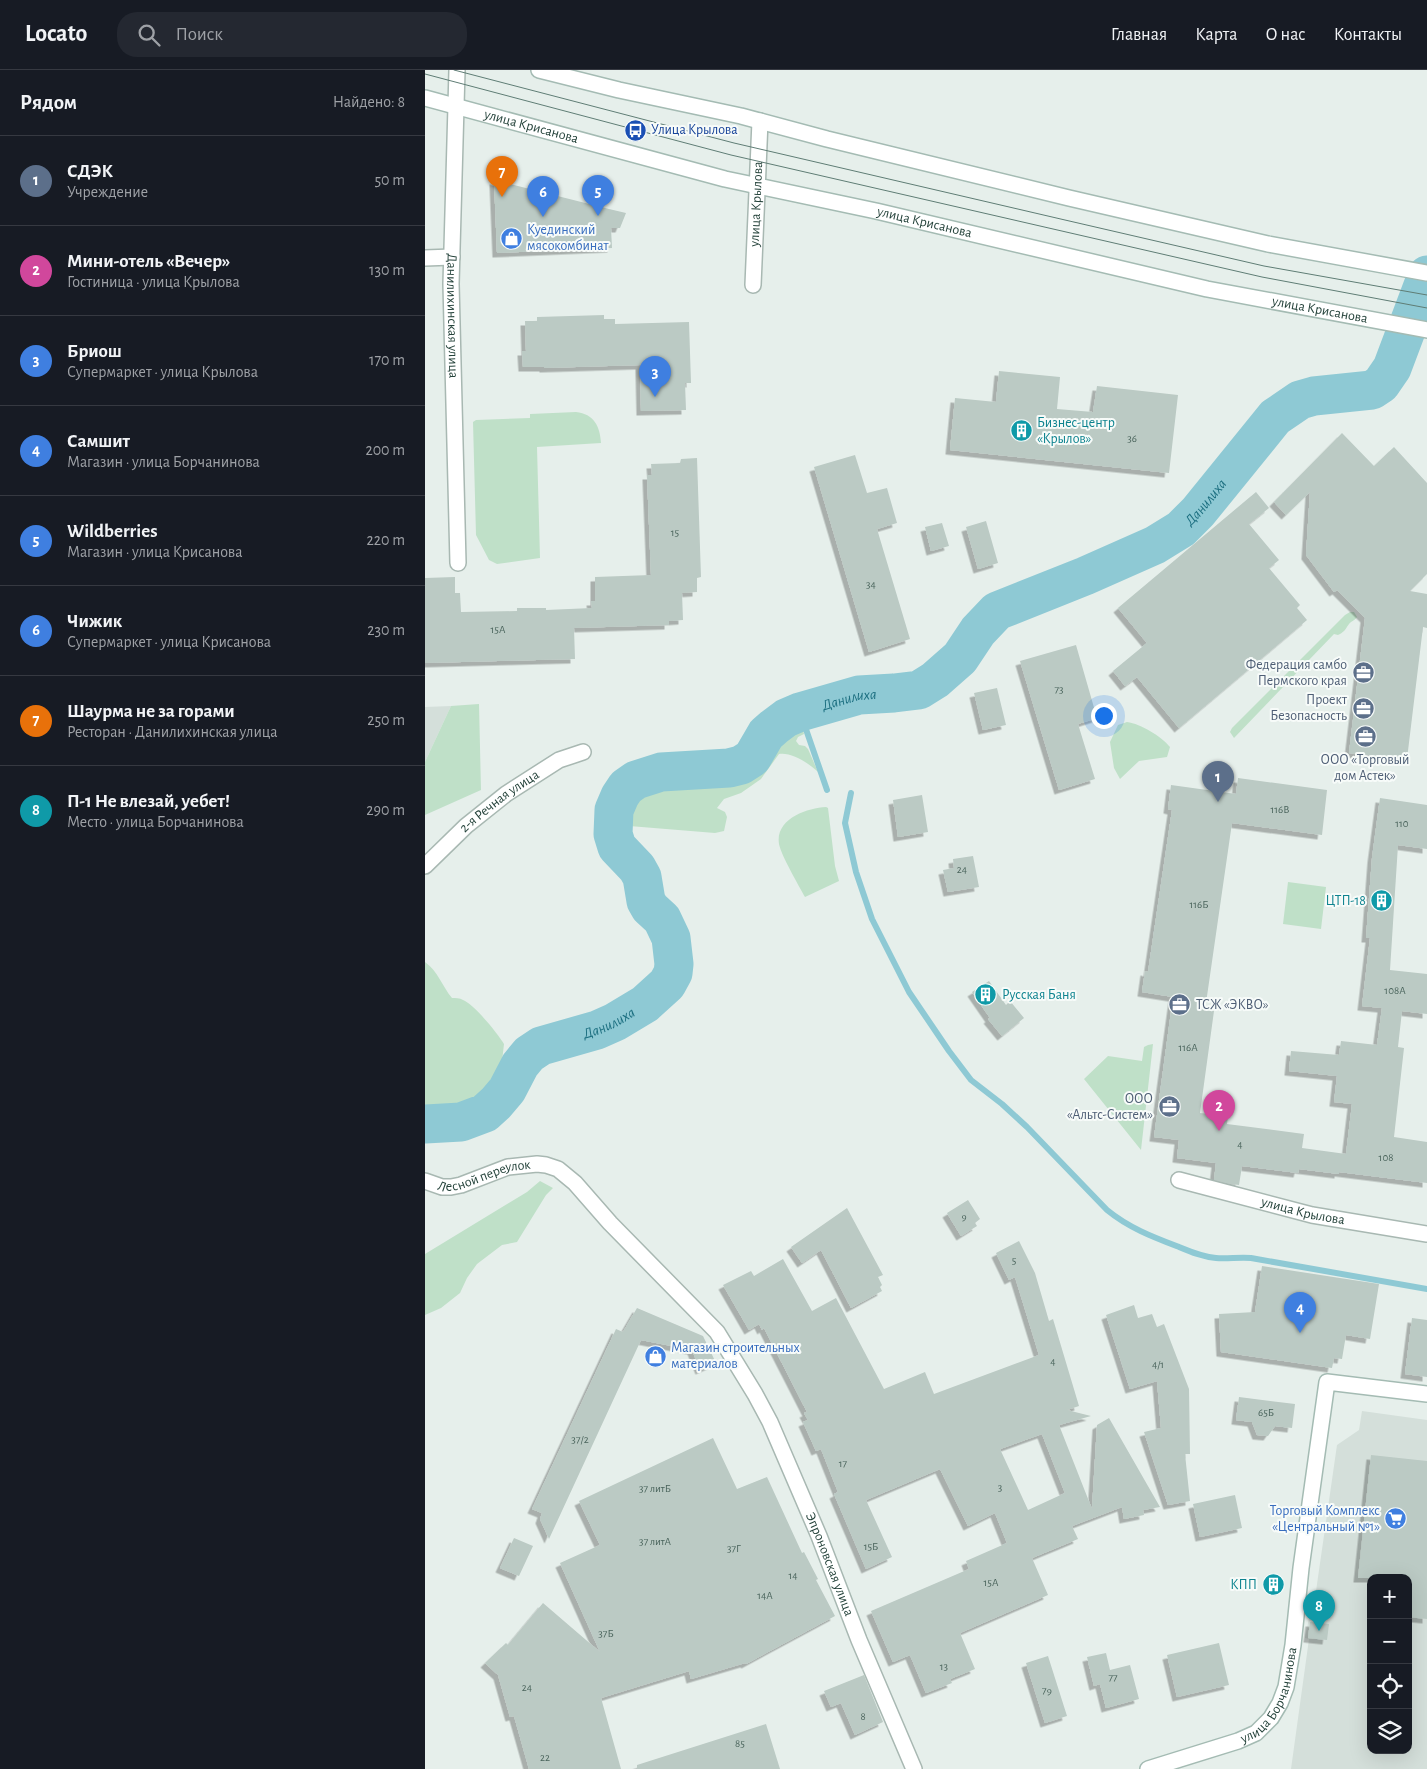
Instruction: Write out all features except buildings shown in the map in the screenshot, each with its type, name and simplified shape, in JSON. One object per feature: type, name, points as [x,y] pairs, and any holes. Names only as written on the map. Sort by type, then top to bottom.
[{"type":"street","name":"Данилихинская улица","points":[[457,70],[452,309],[458,563]]},
{"type":"street","points":[[539,70],[760,121],[1069,198],[1268,244],[1427,272]]},
{"type":"street","name":"улица Крисанова","points":[[425,98],[725,179],[876,211],[1207,289],[1427,330]]},
{"type":"street","name":"улица Крылова","points":[[753,285],[760,121]]},
{"type":"street","points":[[425,258],[452,258]]},
{"type":"street","name":"2-я Речная улица","points":[[425,866],[466,826],[506,794],[559,760],[583,752]]},
{"type":"street","name":"Лесной переулок","points":[[425,1181],[442,1187],[451,1187],[508,1167],[546,1164],[558,1169],[570,1178],[610,1223]]},
{"type":"street","name":"улица Крылова","points":[[1179,1180],[1313,1215],[1427,1234]]},
{"type":"street","name":"Эпроновская улица","points":[[610,1223],[717,1332],[755,1394],[770,1422],[819,1536],[859,1640],[914,1769]]},
{"type":"street","name":"улица Борчанинова","points":[[1149,1769],[1238,1741],[1256,1733],[1271,1718],[1280,1703],[1286,1687],[1293,1645],[1301,1568],[1327,1382],[1427,1394]]},
{"type":"shaded area","points":[[451,706],[425,762],[425,707]]},
{"type":"shaded area","points":[[1362,1411],[1427,1420],[1427,1769],[1291,1769],[1309,1639],[1305,1638],[1309,1618],[1312,1619],[1337,1445],[1359,1430]]},
{"type":"green space","points":[[576,412],[592,418],[599,431],[601,443],[537,447],[540,558],[497,564],[489,560],[476,535],[473,422],[476,420],[530,418],[530,414]]},
{"type":"green space","points":[[1350,612],[1354,612],[1357,617],[1341,633],[1338,635],[1334,634],[1234,738],[1230,732],[1232,728]]},
{"type":"green space","points":[[479,704],[481,790],[425,815],[425,762],[451,706]]},
{"type":"green space","points":[[791,719],[796,719],[802,726],[804,734],[798,737],[796,741],[799,745],[805,746],[808,749],[818,772],[800,759],[779,754],[761,779],[741,793],[724,799],[717,808],[725,812],[727,817],[724,831],[715,833],[617,825],[615,823],[619,806],[627,793],[637,785],[663,775],[728,772],[739,769],[753,758],[776,729]]},
{"type":"green space","points":[[1127,722],[1150,731],[1170,747],[1167,757],[1139,761],[1120,779],[1114,768],[1110,742],[1118,725]]},
{"type":"green space","points":[[828,808],[835,866],[839,881],[805,897],[783,855],[779,844],[779,835],[782,828],[794,816]]},
{"type":"green space","points":[[1288,882],[1326,887],[1321,929],[1283,924]]},
{"type":"green space","points":[[425,962],[433,970],[452,998],[462,999],[473,1007],[504,1044],[502,1061],[504,1079],[494,1095],[480,1108],[464,1115],[425,1119]]},
{"type":"green space","points":[[1153,1044],[1141,1150],[1084,1079],[1108,1056],[1142,1061],[1144,1047]]},
{"type":"green space","points":[[540,1181],[553,1188],[546,1195],[517,1242],[502,1245],[477,1264],[467,1278],[460,1293],[441,1308],[425,1315],[425,1254],[527,1192]]},
{"type":"waterway","name":"Данилиха","points":[[425,1124],[461,1122],[485,1113],[507,1090],[520,1065],[529,1054],[541,1046],[597,1030],[615,1022],[645,1004],[667,984],[673,973],[674,964],[671,938],[662,919],[650,908],[646,901],[642,877],[637,868],[617,847],[613,834],[614,810],[626,787],[636,780],[661,772],[729,768],[741,765],[752,758],[766,734],[786,718],[800,712],[859,695],[919,690],[935,680],[960,658],[978,631],[997,611],[1085,576],[1155,545],[1181,529],[1198,512],[1275,417],[1300,400],[1314,396],[1372,390],[1381,384],[1392,368],[1427,275]]},
{"type":"waterway","points":[[800,712],[827,790]]},
{"type":"waterway","points":[[851,793],[845,823],[856,872],[872,919],[909,992],[971,1080],[1002,1104],[1027,1127],[1107,1210],[1141,1232],[1206,1257],[1251,1258],[1427,1289]]},
{"type":"tram line","points":[[454,70],[734,143],[1065,220],[1264,266],[1427,295]]},
{"type":"tram line","points":[[425,74],[731,155],[1262,277],[1427,308]]},
{"type":"place","name":"Улица Крылова","points":[[635,130]]},
{"type":"place","name":"Шаурма не за горами","points":[[502,197]]},
{"type":"place","name":"Wildberries","points":[[598,216]]},
{"type":"place","name":"Чижик","points":[[543,217]]},
{"type":"place","name":"Куединский мясокомбинат","points":[[511,238]]},
{"type":"place","name":"Бриош","points":[[655,397]]},
{"type":"place","name":"Бизнес-центр «Крылов»","points":[[1021,431]]},
{"type":"place","name":"Федерация самбо Пермского края","points":[[1363,673]]},
{"type":"place","name":"Проект Безопасность","points":[[1363,708]]},
{"type":"place","name":"ООО «Торговый дом Астек»","points":[[1365,737]]},
{"type":"place","name":"СДЭК","points":[[1218,802]]},
{"type":"place","name":"ЦТП-18","points":[[1382,901]]},
{"type":"place","name":"Русская Баня","points":[[986,995]]},
{"type":"place","name":"ТСЖ «ЭКВО»","points":[[1180,1005]]},
{"type":"place","name":"ООО «Альтс-Систем»","points":[[1169,1107]]},
{"type":"place","name":"Мини-отель «Вечер»","points":[[1219,1131]]},
{"type":"place","name":"Самшит","points":[[1300,1333]]},
{"type":"place","name":"Магазин строительных материалов","points":[[655,1356]]},
{"type":"place","name":"Торговый Комплекс «Центральный №1»","points":[[1396,1519]]},
{"type":"place","name":"КПП","points":[[1273,1585]]},
{"type":"place","name":"П-1 Не влезай, уебет!","points":[[1319,1631]]}]
